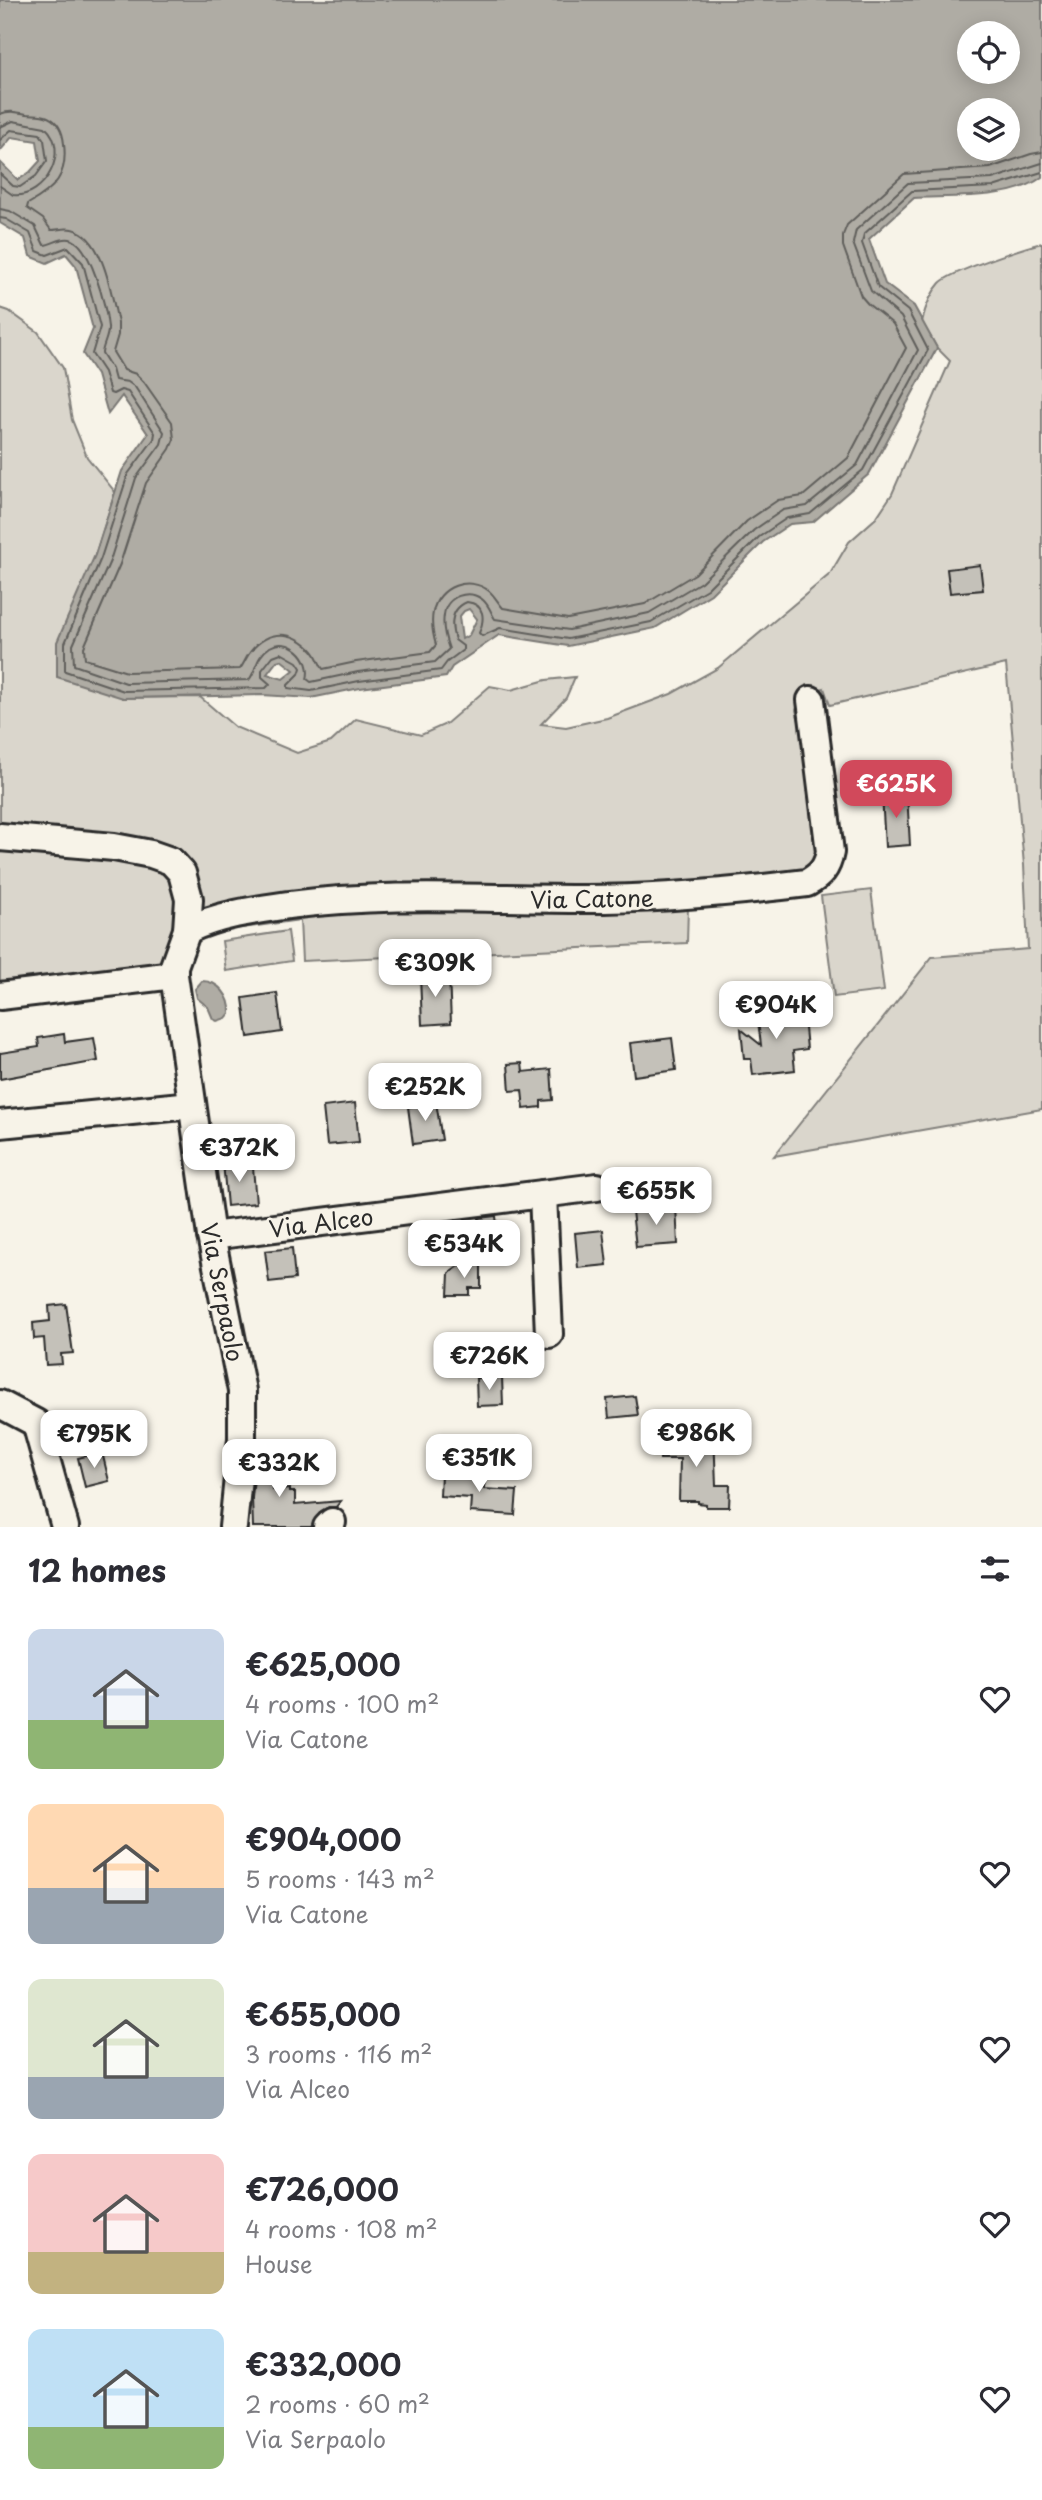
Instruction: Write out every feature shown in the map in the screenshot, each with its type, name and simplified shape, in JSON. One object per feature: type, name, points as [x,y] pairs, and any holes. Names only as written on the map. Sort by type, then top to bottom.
[{"type":"street","name":"Via Catone","points":[[187,930],[207,921],[273,908],[380,896],[626,898],[703,895],[807,883],[819,876],[827,864],[830,852],[811,700]]},
{"type":"street","name":"Via Serpaolo","points":[[0,837],[114,847],[151,854],[171,861],[182,873],[186,884],[189,899],[187,930],[174,966],[174,975],[211,1236],[242,1391],[242,1438],[233,1527]]},
{"type":"street","points":[[0,996],[174,975]]},
{"type":"street","points":[[0,1124],[192,1105]]},
{"type":"street","name":"Via Alceo","points":[[211,1236],[597,1187]]},
{"type":"street","points":[[543,1194],[549,1334]]},
{"type":"street","points":[[0,1404],[36,1423],[65,1527]]},
{"type":"shaded area","points":[[1042,243],[1042,1109],[774,1156],[932,957],[1028,949],[1024,865],[1006,664],[830,705],[824,688],[802,694],[796,710],[803,736],[819,864],[797,877],[202,912],[197,905],[199,884],[191,865],[0,829],[0,308],[9,311],[38,332],[63,368],[72,420],[87,457],[115,492],[95,555],[123,698],[200,697],[235,727],[297,753],[331,742],[356,719],[421,735],[446,724],[490,686],[511,690],[546,680],[575,677],[566,698],[541,724],[566,727],[607,718],[671,694],[718,668],[830,574],[849,542],[876,518],[892,494],[950,361],[937,348],[922,322],[928,301],[936,287],[947,278],[972,267]]},
{"type":"shaded area","points":[[0,843],[153,860],[179,887],[173,937],[159,969],[0,988]]},
{"type":"shaded area","points":[[871,890],[884,991],[834,997],[821,896]]},
{"type":"shaded area","points":[[688,906],[687,943],[302,961],[300,920],[213,932],[295,909]]},
{"type":"shaded area","points":[[288,931],[292,961],[226,971],[222,941]]},
{"type":"water","points":[[0,0],[1042,0],[1042,177],[1015,190],[998,193],[914,198],[869,239],[885,284],[914,306],[937,348],[869,474],[813,522],[790,524],[763,542],[711,594],[655,628],[568,646],[499,635],[452,667],[446,677],[360,688],[311,698],[262,695],[123,698],[57,677],[57,642],[95,555],[122,471],[148,434],[122,396],[108,414],[97,375],[83,354],[93,329],[76,266],[66,254],[47,263],[30,256],[25,238],[0,223],[0,162],[18,180],[40,161],[37,141],[12,137],[0,151]],"holes":[[[469,609],[477,619],[469,635],[462,639],[459,617]],[[281,660],[294,670],[283,679],[267,674],[277,661]]]},
{"type":"water","points":[[202,981],[214,984],[223,991],[230,1007],[226,1018],[217,1021],[213,1019],[208,1007],[197,998],[195,989]]},
{"type":"building","points":[[980,565],[983,590],[950,593],[947,569]]},
{"type":"building","points":[[907,793],[910,845],[885,847],[882,794]]},
{"type":"building","points":[[449,974],[451,1023],[422,1025],[420,975]]},
{"type":"building","points":[[277,993],[282,1032],[248,1037],[243,998]]},
{"type":"building","points":[[803,1007],[807,1049],[793,1051],[795,1070],[753,1075],[751,1059],[744,1059],[741,1029],[761,1045],[757,1013]]},
{"type":"building","points":[[64,1034],[65,1042],[94,1038],[98,1061],[0,1079],[0,1053],[39,1047],[38,1038]]},
{"type":"building","points":[[672,1038],[676,1070],[634,1076],[630,1043]]},
{"type":"building","points":[[522,1063],[523,1072],[551,1069],[553,1100],[541,1101],[541,1107],[524,1109],[522,1090],[510,1091],[508,1064]]},
{"type":"building","points":[[436,1102],[442,1140],[413,1144],[408,1107]]},
{"type":"building","points":[[355,1103],[359,1142],[327,1145],[323,1107]]},
{"type":"building","points":[[241,1160],[242,1168],[253,1167],[256,1203],[227,1206],[223,1162]]},
{"type":"building","points":[[676,1206],[678,1244],[636,1247],[632,1211]]},
{"type":"building","points":[[496,1216],[498,1234],[481,1236],[479,1218]]},
{"type":"building","points":[[603,1230],[607,1265],[578,1268],[575,1233]]},
{"type":"building","points":[[292,1248],[295,1279],[269,1282],[265,1251]]},
{"type":"building","points":[[461,1265],[481,1265],[481,1288],[469,1288],[469,1295],[448,1295],[449,1273]]},
{"type":"building","points":[[66,1304],[73,1353],[61,1354],[62,1364],[46,1365],[44,1338],[34,1339],[33,1323],[50,1321],[49,1306]]},
{"type":"building","points":[[502,1377],[503,1405],[477,1406],[476,1378]]},
{"type":"building","points":[[635,1396],[638,1415],[609,1418],[607,1399]]},
{"type":"building","points":[[680,1433],[714,1433],[716,1485],[730,1485],[729,1507],[706,1507],[706,1504],[698,1501],[679,1501],[680,1459],[660,1459],[660,1438],[680,1438]]},
{"type":"building","points":[[271,1445],[273,1490],[290,1489],[290,1492],[295,1492],[295,1505],[341,1501],[336,1507],[321,1511],[311,1527],[253,1527],[252,1498],[257,1446]]},
{"type":"building","points":[[102,1452],[109,1481],[85,1487],[78,1458]]},
{"type":"building","points":[[441,1473],[485,1476],[484,1489],[517,1491],[515,1515],[470,1512],[471,1498],[440,1496]]}]
